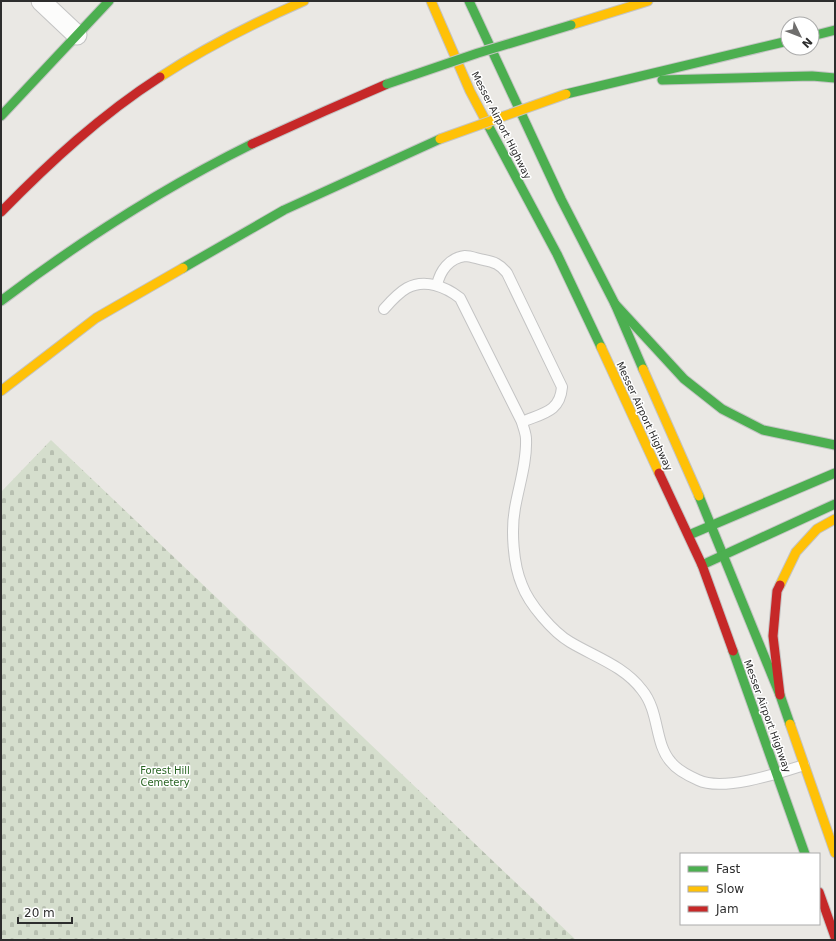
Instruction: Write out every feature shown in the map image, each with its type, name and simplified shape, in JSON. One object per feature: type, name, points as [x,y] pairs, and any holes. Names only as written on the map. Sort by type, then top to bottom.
[{"type":"main road","points":[[1,116],[109,1]]},
{"type":"main road","points":[[1,212],[43,168],[78,138],[125,100],[168,70],[258,21],[304,1]]},
{"type":"main road","name":"Messer Airport Highway","points":[[431,1],[470,91],[557,254],[689,535],[702,565],[805,853]]},
{"type":"main road","name":"Messer Airport Highway","points":[[469,1],[561,199],[615,304],[712,525],[780,695],[835,853]]},
{"type":"main road","points":[[1,301],[100,230],[144,203],[238,152],[287,128],[387,84],[478,53],[648,1]]},
{"type":"main road","points":[[820,34],[835,30]]},
{"type":"main road","points":[[1,391],[103,314],[284,210],[440,139],[566,94],[780,43]]},
{"type":"main road","points":[[615,82],[812,76],[835,78]]},
{"type":"main road","points":[[615,304],[684,379],[722,409],[763,430],[835,445]]},
{"type":"main road","points":[[689,535],[835,473]]},
{"type":"main road","points":[[702,565],[835,504]]},
{"type":"main road","points":[[780,695],[773,636],[777,591],[796,552],[817,529],[835,519]]},
{"type":"main road","points":[[820,895],[835,937]]},
{"type":"street","points":[[41,1],[77,35]]},
{"type":"lane","points":[[437,285],[444,268],[454,259],[466,256],[496,263],[507,273],[562,387],[561,396],[557,404],[551,410],[522,422]]},
{"type":"lane","points":[[384,309],[398,294],[409,287],[420,284],[437,285],[460,298],[522,422],[526,438],[525,459],[515,510],[514,552],[522,585],[539,613],[554,629],[568,641],[600,657],[625,673],[642,690],[650,702],[655,715],[659,736],[665,752],[676,768],[699,781],[718,784],[741,782],[777,774],[804,765]]},
{"type":"green space","name":"Forest Hill Cemetery","points":[[51,440],[576,940],[1,940],[1,492]]},
{"type":"traffic: fast","points":[[1,116],[109,1]]},
{"type":"traffic: fast","points":[[469,1],[561,199],[615,304],[643,369]]},
{"type":"traffic: fast","points":[[387,84],[478,53],[571,25]]},
{"type":"traffic: fast","points":[[820,34],[835,30]]},
{"type":"traffic: fast","points":[[566,94],[780,43]]},
{"type":"traffic: fast","points":[[662,80],[812,76],[835,78]]},
{"type":"traffic: fast","points":[[488,125],[557,254],[601,347]]},
{"type":"traffic: fast","points":[[183,268],[284,210],[440,139]]},
{"type":"traffic: fast","points":[[1,301],[61,257],[123,216],[186,179],[252,144]]},
{"type":"traffic: fast","points":[[615,304],[684,379],[722,409],[763,430],[835,445]]},
{"type":"traffic: fast","points":[[689,535],[835,473]]},
{"type":"traffic: fast","points":[[699,496],[780,695],[790,724]]},
{"type":"traffic: fast","points":[[702,565],[835,504]]},
{"type":"traffic: fast","points":[[733,651],[805,853]]},
{"type":"traffic: slow","points":[[160,77],[230,36],[304,1]]},
{"type":"traffic: slow","points":[[431,1],[470,91],[488,125]]},
{"type":"traffic: slow","points":[[571,25],[648,1]]},
{"type":"traffic: slow","points":[[440,139],[566,94]]},
{"type":"traffic: slow","points":[[1,391],[96,318],[183,268]]},
{"type":"traffic: slow","points":[[601,347],[659,473]]},
{"type":"traffic: slow","points":[[643,369],[699,496]]},
{"type":"traffic: slow","points":[[780,585],[796,552],[817,529],[835,519]]},
{"type":"traffic: slow","points":[[790,724],[835,853]]},
{"type":"traffic: jam","points":[[1,212],[57,157],[97,123],[160,77]]},
{"type":"traffic: jam","points":[[252,144],[387,84]]},
{"type":"traffic: jam","points":[[659,473],[702,565],[733,651]]},
{"type":"traffic: jam","points":[[780,585],[777,591],[773,636],[780,695]]},
{"type":"traffic: jam","points":[[820,895],[835,937]]}]
